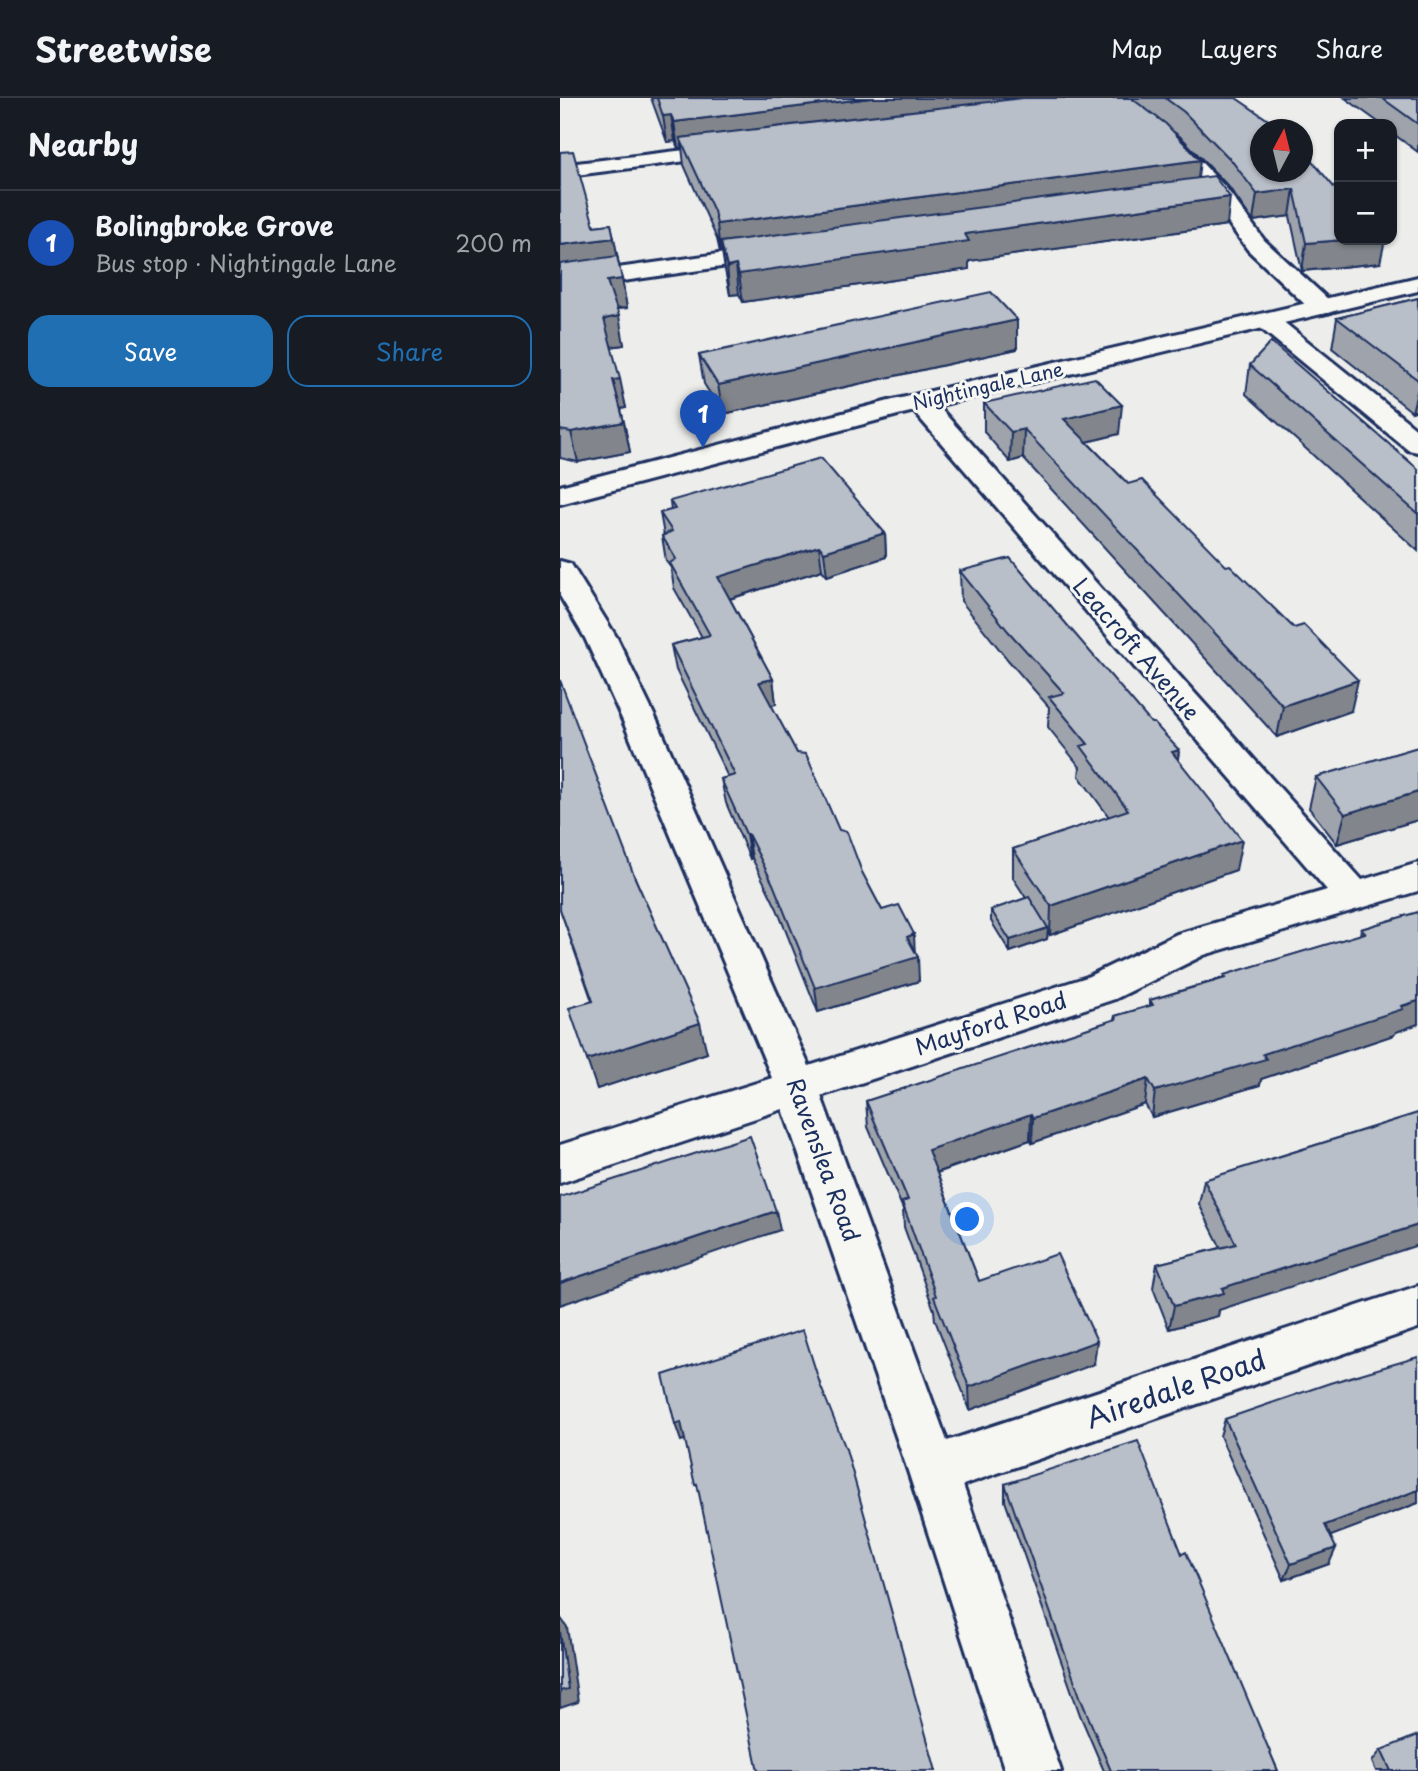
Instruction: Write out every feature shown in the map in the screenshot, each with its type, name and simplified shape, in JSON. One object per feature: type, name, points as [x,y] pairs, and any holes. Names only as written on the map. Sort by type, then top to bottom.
[{"type":"street","points":[[1109,103],[1173,144],[1218,193],[1256,245],[1322,307]]},
{"type":"street","points":[[560,171],[751,148]]},
{"type":"street","points":[[1192,197],[1218,193]]},
{"type":"street","points":[[560,283],[794,251]]},
{"type":"street","name":"Nightingale Lane","points":[[560,495],[920,402],[1418,284]]},
{"type":"street","points":[[1267,321],[1418,443]]},
{"type":"street","name":"Leacroft Avenue","points":[[920,402],[1353,895]]},
{"type":"street","name":"Ravenslea Road","points":[[560,570],[601,638],[640,721],[797,1087],[933,1471],[1033,1771]]},
{"type":"street","name":"Mayford Road","points":[[560,1164],[1101,988],[1191,944],[1418,877]]},
{"type":"street","name":"Airedale Road","points":[[933,1471],[1418,1307]]},
{"type":"building","points":[[657,98],[871,98],[674,122],[671,115],[663,116]]},
{"type":"building","points":[[1023,98],[1131,98],[1166,124],[1200,160],[717,224],[714,211],[680,138]]},
{"type":"building","points":[[1165,98],[1236,98],[1267,119],[1250,119],[1250,182],[1313,182],[1313,162],[1334,187],[1334,241],[1306,243],[1294,189],[1257,194],[1231,160],[1184,112]]},
{"type":"building","points":[[1382,98],[1418,98],[1418,124]]},
{"type":"building","points":[[573,151],[594,226],[611,224],[614,238],[560,245],[560,152]]},
{"type":"building","points":[[1214,176],[1230,197],[965,234],[969,241],[739,274],[736,265],[727,267],[721,242]]},
{"type":"building","points":[[617,256],[622,279],[607,281],[619,316],[604,319],[620,379],[613,380],[624,422],[571,432],[560,430],[560,264]]},
{"type":"building","points":[[991,292],[1017,320],[718,385],[699,355]]},
{"type":"building","points":[[1418,298],[1418,380],[1337,318]]},
{"type":"building","points":[[1271,342],[1418,469],[1418,514],[1250,365]]},
{"type":"building","points":[[1095,378],[1122,405],[1064,419],[1128,484],[1142,480],[1226,566],[1230,565],[1294,628],[1304,625],[1358,680],[1283,706],[1024,429],[1011,432],[984,403]]},
{"type":"building","points":[[821,458],[885,533],[824,552],[819,546],[718,577],[773,679],[759,682],[797,753],[806,754],[839,830],[847,832],[862,872],[882,910],[899,905],[914,934],[907,937],[918,957],[815,988],[773,884],[721,779],[735,775],[671,645],[710,635],[670,563],[676,559],[662,536],[672,531],[660,513],[675,509],[670,501]]},
{"type":"building","points":[[1010,558],[1151,723],[1179,750],[1172,752],[1242,840],[1051,906],[1013,849],[1128,810],[1081,746],[1088,744],[1049,697],[1064,693],[1008,631],[960,571]]},
{"type":"building","points":[[560,680],[635,878],[700,1023],[587,1060],[569,1008],[593,1001],[560,909]]},
{"type":"building","points":[[1418,747],[1418,792],[1345,814],[1316,777]]},
{"type":"building","points":[[1029,897],[1048,928],[1010,940],[991,910]]},
{"type":"building","points":[[1418,912],[1418,1001],[1401,1006],[1403,1009],[1263,1054],[1266,1059],[1155,1091],[1148,1079],[1033,1118],[1031,1114],[928,1150],[979,1281],[1057,1254],[1097,1341],[969,1387],[934,1297],[936,1296],[902,1202],[908,1200],[866,1101],[1116,1019],[1115,1016],[1153,1005],[1150,1000],[1365,933],[1361,929]]},
{"type":"building","points":[[1418,1113],[1418,1225],[1222,1288],[1224,1293],[1174,1306],[1157,1264],[1236,1244],[1204,1180]]},
{"type":"building","points":[[750,1136],[776,1211],[560,1283],[560,1197]]},
{"type":"building","points":[[803,1330],[821,1387],[846,1449],[936,1771],[758,1771],[697,1484],[695,1485],[681,1422],[675,1424],[663,1375]]},
{"type":"building","points":[[1418,1357],[1418,1490],[1325,1525],[1336,1548],[1291,1564],[1225,1419],[1330,1383]]},
{"type":"building","points":[[1138,1441],[1182,1554],[1186,1552],[1278,1771],[1111,1771],[1082,1702],[1005,1484]]},
{"type":"building","points":[[560,1631],[568,1689],[560,1691]]},
{"type":"building","points":[[1418,1735],[1418,1771],[1391,1771],[1381,1750]]},
{"type":"place","name":"Bolingbroke Grove","points":[[703,448]]}]
